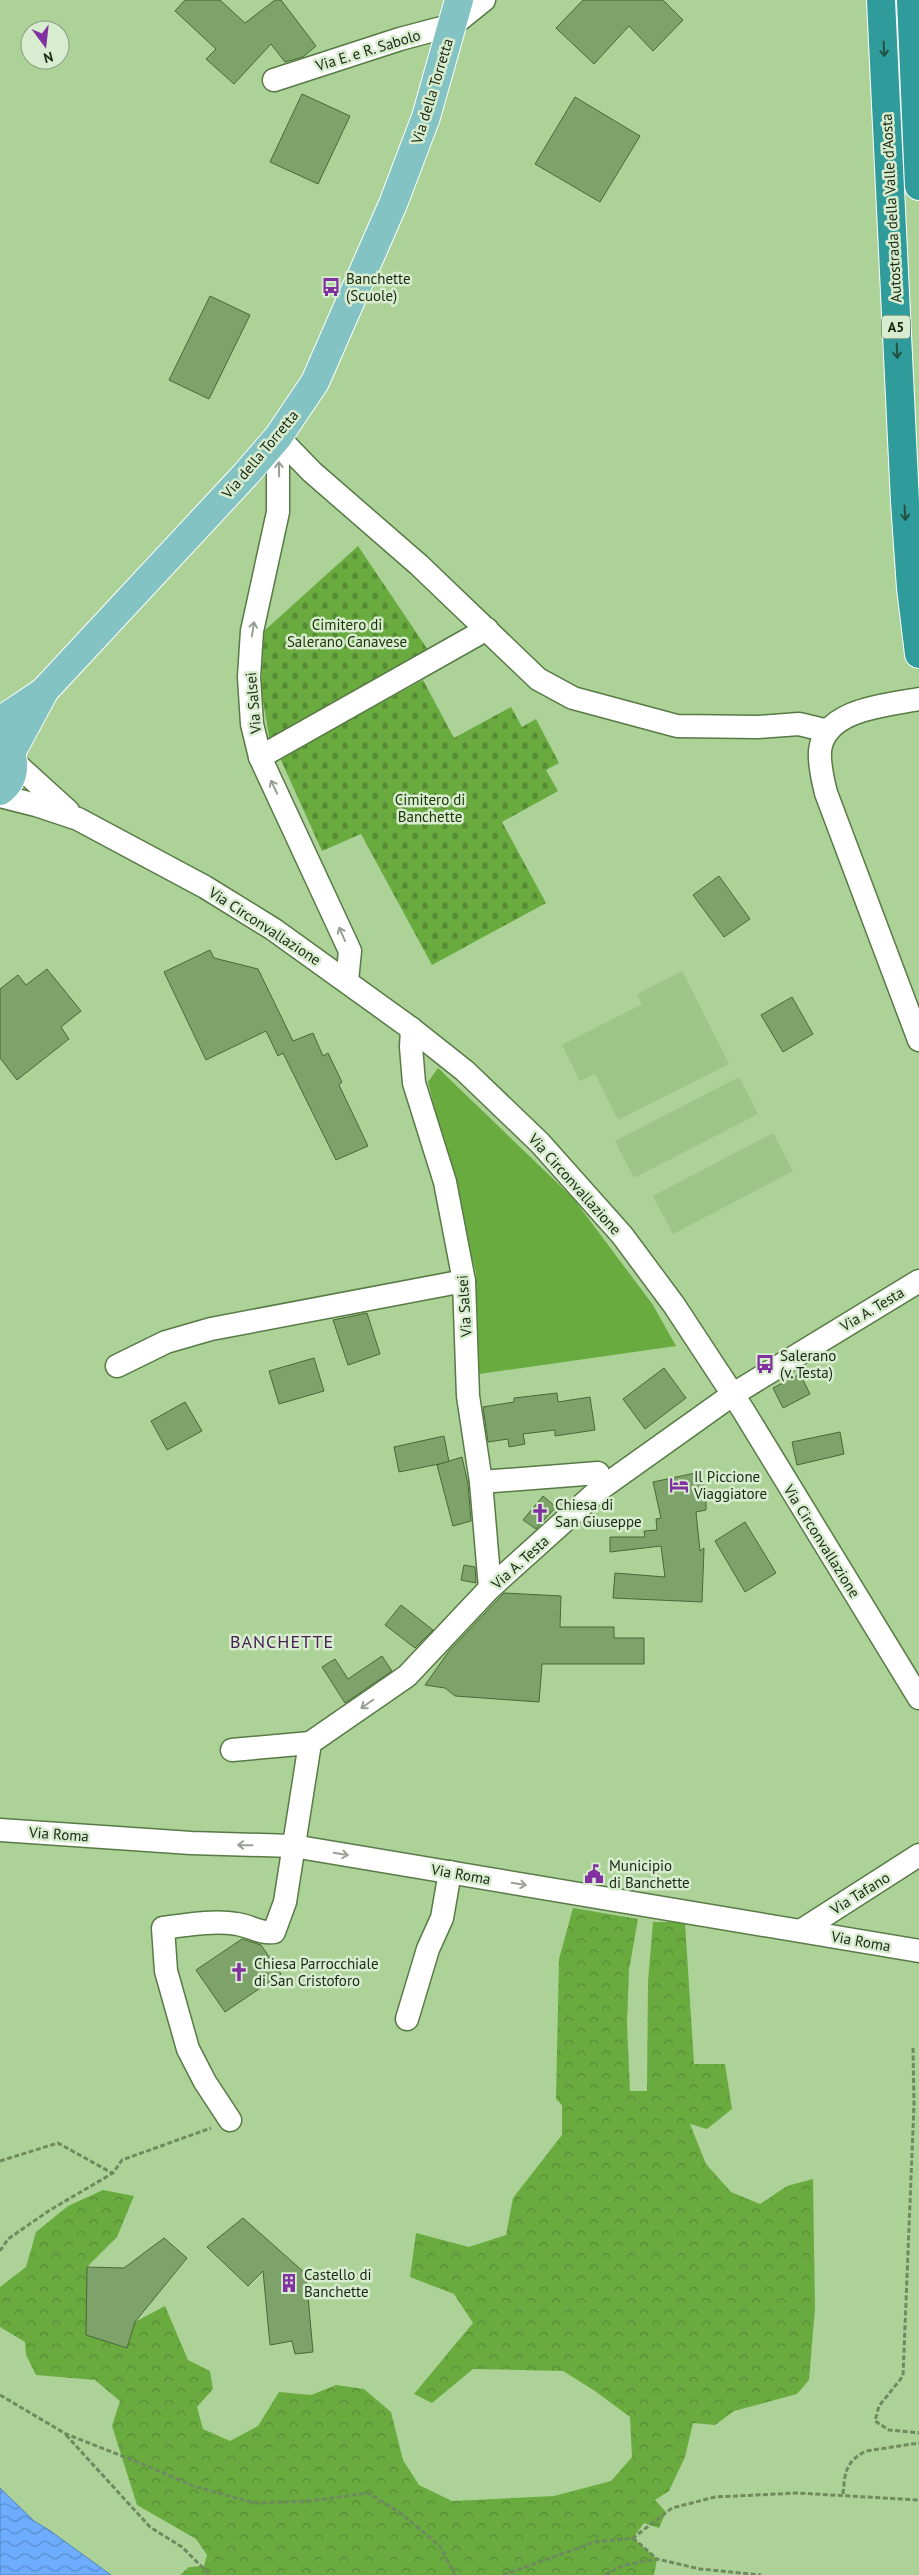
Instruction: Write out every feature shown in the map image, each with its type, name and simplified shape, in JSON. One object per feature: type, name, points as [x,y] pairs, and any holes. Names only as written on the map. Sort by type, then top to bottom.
[{"type":"highway","name":"Autostrada della Valle d'Aosta","points":[[882,0],[905,502],[911,588],[919,654]]},
{"type":"highway","name":"Autostrada della Valle d'Aosta","points":[[911,0],[919,186]]},
{"type":"main road","name":"Via della Torretta","points":[[45,690],[278,437],[298,408],[326,359],[390,212],[426,117],[456,13]]},
{"type":"main road","points":[[0,721],[45,690]]},
{"type":"main road","points":[[0,791],[9,782],[8,751],[45,690]]},
{"type":"street","name":"Via E. e R. Sabolo","points":[[274,80],[456,13],[484,0]]},
{"type":"street","points":[[278,437],[312,472],[419,566],[538,679],[573,698],[677,726],[758,727],[799,724],[828,731]]},
{"type":"street","name":"Via Salsei","points":[[278,437],[278,512],[252,630],[249,677],[252,724],[260,757],[350,951],[347,981]]},
{"type":"street","points":[[260,757],[486,629]]},
{"type":"street","points":[[910,701],[859,712],[843,718],[828,731],[820,750],[821,771],[826,794],[919,1040]]},
{"type":"street","name":"Via Circonvallazione","points":[[8,751],[78,819]]},
{"type":"street","name":"Via Circonvallazione","points":[[0,796],[36,804],[78,819],[204,887],[273,929],[412,1029],[465,1071],[540,1143],[622,1235],[674,1305],[732,1395],[919,1698]]},
{"type":"street","name":"Via Salsei","points":[[412,1029],[411,1047],[414,1083],[444,1182],[464,1281],[468,1396],[481,1482],[490,1588]]},
{"type":"street","points":[[117,1366],[166,1342],[211,1329],[464,1281]]},
{"type":"street","name":"Via A. Testa","points":[[310,1743],[407,1676],[490,1588],[600,1489],[732,1395],[919,1281]]},
{"type":"street","points":[[481,1482],[598,1473],[600,1489]]},
{"type":"street","points":[[230,2120],[205,2082],[188,2049],[166,1972],[163,1928],[236,1924],[252,1928],[264,1934],[274,1932],[285,1902],[310,1743],[232,1750]]},
{"type":"street","name":"Via Roma","points":[[0,1830],[192,1843],[293,1846],[802,1930],[919,1952]]},
{"type":"street","name":"Via Tafano","points":[[802,1930],[919,1855]]},
{"type":"street","points":[[407,2019],[428,1949],[442,1918],[450,1872]]},
{"type":"path","points":[[913,2048],[910,2232],[903,2376],[879,2406],[874,2420],[889,2430],[919,2433]]},
{"type":"path","points":[[0,2251],[8,2239],[50,2210],[113,2173],[122,2160],[230,2120]]},
{"type":"path","points":[[0,2161],[58,2144],[113,2173]]},
{"type":"path","points":[[0,2395],[66,2434],[193,2486],[254,2503],[310,2501],[368,2493],[399,2512],[440,2546],[455,2575]]},
{"type":"path","points":[[66,2434],[150,2527],[182,2547],[210,2575]]},
{"type":"path","points":[[843,2494],[846,2468],[858,2455],[866,2452],[919,2444]]},
{"type":"path","points":[[503,2575],[595,2542],[633,2538],[672,2508],[715,2496],[756,2493],[843,2494],[919,2500]]},
{"type":"path","points":[[633,2538],[656,2559]]},
{"type":"path","points":[[605,2575],[624,2566],[656,2559],[700,2569],[761,2575]]},
{"type":"shaded area","points":[[682,971],[729,1064],[618,1120],[595,1074],[580,1081],[562,1045],[642,1004],[637,994]]},
{"type":"shaded area","points":[[739,1077],[758,1114],[634,1178],[615,1141]]},
{"type":"shaded area","points":[[773,1133],[793,1171],[673,1234],[653,1196]]},
{"type":"green space","name":"Cimitero di Salerano Canavese","points":[[358,546],[428,650],[270,742],[261,689],[264,631]]},
{"type":"green space","name":"Cimitero di Banchette","points":[[423,680],[454,738],[511,707],[522,727],[536,719],[559,763],[546,770],[558,791],[502,822],[546,903],[432,965],[361,834],[322,851],[280,758]]},
{"type":"green space","points":[[438,1068],[573,1198],[653,1305],[676,1346],[479,1374],[476,1274],[428,1082]]},
{"type":"green space","points":[[573,1908],[638,1919],[629,1970],[627,2024],[630,2091],[647,2091],[648,1982],[653,1922],[685,1922],[694,2064],[725,2064],[732,2109],[707,2129],[690,2124],[706,2164],[731,2192],[760,2204],[787,2186],[813,2179],[815,2308],[809,2380],[797,2394],[734,2411],[715,2425],[693,2423],[685,2457],[669,2491],[655,2500],[666,2512],[659,2528],[644,2523],[633,2538],[657,2559],[654,2575],[180,2575],[189,2567],[204,2566],[207,2555],[196,2539],[137,2505],[112,2426],[120,2401],[95,2380],[36,2375],[26,2355],[25,2342],[0,2327],[0,2287],[26,2267],[36,2232],[68,2206],[103,2190],[134,2196],[117,2237],[87,2267],[135,2322],[165,2306],[188,2360],[210,2371],[213,2389],[197,2407],[203,2429],[230,2441],[258,2426],[279,2392],[311,2395],[336,2385],[364,2389],[391,2412],[403,2460],[419,2485],[452,2501],[554,2496],[611,2481],[632,2457],[630,2417],[595,2391],[563,2371],[473,2369],[432,2403],[414,2394],[473,2323],[454,2294],[410,2277],[416,2233],[469,2247],[506,2235],[513,2198],[562,2135],[562,2105],[556,2099],[559,1959]]},
{"type":"water","points":[[0,2488],[34,2521],[111,2575],[0,2575]]},
{"type":"building","points":[[185,0],[220,0],[245,23],[275,0],[281,0],[316,46],[303,57],[285,62],[271,44],[234,84],[206,59],[216,49],[175,11]]},
{"type":"building","points":[[583,0],[663,0],[683,20],[653,51],[629,26],[594,64],[556,28]]},
{"type":"building","points":[[302,94],[350,116],[318,184],[270,162]]},
{"type":"building","points":[[575,97],[640,136],[600,202],[535,164]]},
{"type":"building","points":[[210,296],[250,315],[209,399],[169,380]]},
{"type":"building","points":[[719,876],[750,919],[724,937],[693,895]]},
{"type":"building","points":[[210,950],[214,958],[258,969],[293,1041],[313,1033],[323,1056],[328,1053],[342,1082],[339,1085],[368,1146],[336,1160],[283,1053],[278,1056],[266,1031],[206,1060],[164,972]]},
{"type":"building","points":[[47,969],[81,1011],[61,1027],[69,1039],[17,1080],[0,1058],[0,989],[18,975],[26,985]]},
{"type":"building","points":[[792,997],[813,1034],[783,1052],[761,1015]]},
{"type":"building","points":[[367,1313],[380,1354],[348,1365],[333,1320]]},
{"type":"building","points":[[314,1358],[324,1391],[279,1404],[269,1371]]},
{"type":"building","points":[[664,1368],[686,1398],[645,1429],[623,1399]]},
{"type":"building","points":[[800,1374],[810,1394],[783,1408],[773,1388]]},
{"type":"building","points":[[557,1393],[558,1402],[590,1397],[595,1430],[555,1436],[555,1430],[523,1434],[525,1444],[509,1447],[508,1439],[488,1442],[483,1407],[514,1402],[514,1398]]},
{"type":"building","points":[[185,1402],[202,1431],[167,1450],[151,1421]]},
{"type":"building","points":[[840,1432],[844,1454],[797,1465],[792,1442]]},
{"type":"building","points":[[444,1436],[449,1462],[399,1472],[394,1447]]},
{"type":"building","points":[[462,1457],[468,1484],[471,1521],[453,1526],[437,1465]]},
{"type":"building","points":[[700,1472],[706,1500],[706,1510],[696,1512],[700,1551],[704,1548],[702,1602],[613,1598],[615,1573],[665,1577],[661,1546],[610,1552],[610,1537],[645,1537],[644,1531],[657,1530],[656,1519],[661,1518],[653,1482]]},
{"type":"building","name":"Chiesa di San Giuseppe","points":[[543,1496],[556,1507],[536,1529],[523,1520]]},
{"type":"building","points":[[745,1522],[776,1573],[745,1592],[715,1541]]},
{"type":"building","points":[[464,1565],[475,1567],[476,1583],[461,1580]]},
{"type":"building","points":[[504,1593],[561,1596],[560,1627],[614,1627],[614,1638],[644,1638],[644,1664],[542,1664],[539,1702],[455,1696],[445,1688],[425,1685],[449,1651]]},
{"type":"building","points":[[401,1605],[433,1630],[415,1648],[385,1625]]},
{"type":"building","points":[[382,1656],[392,1671],[345,1703],[322,1667],[335,1659],[348,1679]]},
{"type":"building","name":"Chiesa Parrocchiale di San Cristoforo","points":[[242,1939],[261,1945],[281,1974],[225,2012],[196,1970]]},
{"type":"building","name":"Castello di Banchette","points":[[243,2218],[306,2274],[313,2352],[295,2354],[292,2341],[270,2345],[263,2271],[248,2286],[207,2247]]},
{"type":"building","points":[[164,2238],[187,2258],[135,2322],[127,2348],[86,2335],[87,2267],[124,2268]]},
{"type":"place","name":"Banchette (Scuole)","points":[[331,287]]},
{"type":"place","name":"Salerano (v. Testa)","points":[[765,1364]]},
{"type":"place","name":"Il Piccione Viaggiatore","points":[[679,1485]]},
{"type":"place","name":"Chiesa di San Giuseppe","points":[[540,1513]]},
{"type":"place","name":"Municipio di Banchette","points":[[594,1874]]},
{"type":"place","name":"Chiesa Parrocchiale di San Cristoforo","points":[[239,1972]]},
{"type":"place","name":"Castello di Banchette","points":[[289,2283]]},
{"type":"district","name":"BANCHETTE","points":[[282,1641]]}]
